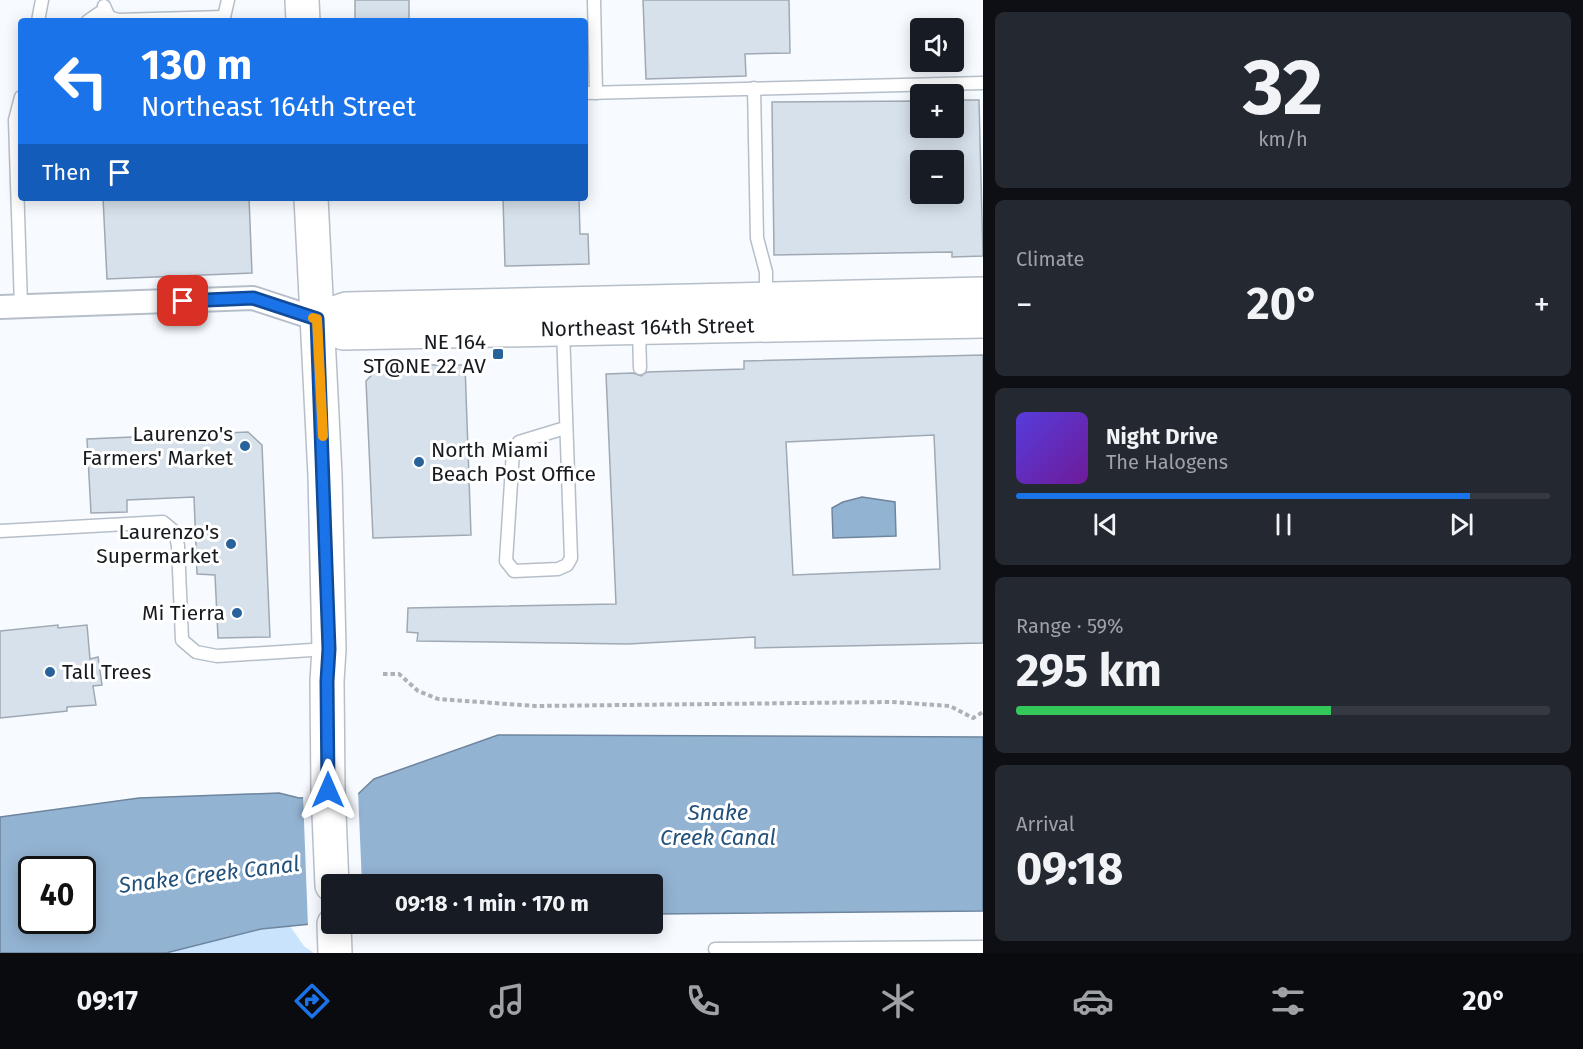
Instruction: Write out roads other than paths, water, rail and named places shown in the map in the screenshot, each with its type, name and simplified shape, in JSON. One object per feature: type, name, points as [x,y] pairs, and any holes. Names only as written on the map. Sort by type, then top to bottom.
[{"type":"street","points":[[302,0],[303,18]]},
{"type":"street","points":[[312,201],[329,649],[328,790],[332,874]]},
{"type":"street","name":"Northeast 164th Street","points":[[317,319],[346,309],[983,294]]},
{"type":"street","name":"Northeast 164th Street","points":[[11,307],[253,298],[317,319],[343,333],[983,321]]},
{"type":"lane","points":[[39,18],[42,0]]},
{"type":"lane","points":[[224,18],[228,0]]},
{"type":"lane","points":[[594,0],[590,93],[983,83]]},
{"type":"lane","points":[[92,18],[104,8],[114,18]]},
{"type":"lane","points":[[754,88],[757,238],[766,272],[766,300]]},
{"type":"lane","points":[[11,307],[15,120],[18,108]]},
{"type":"lane","points":[[563,328],[571,558],[567,565],[558,568],[514,571],[506,561],[513,451],[519,442],[566,428]]},
{"type":"lane","points":[[639,329],[640,368]]},
{"type":"lane","points":[[0,531],[163,522],[175,532],[178,546],[182,640],[196,652],[217,656],[329,649]]},
{"type":"lane","points":[[715,949],[915,951],[983,947]]},
{"type":"water","points":[[862,497],[895,502],[896,536],[833,538],[832,508],[843,502]]},
{"type":"water","name":"Snake Creek Canal","points":[[498,735],[983,737],[983,911],[663,914],[663,874],[321,874],[321,923],[261,929],[166,953],[0,953],[0,817],[139,798],[279,793],[299,798],[357,795],[374,779]]},
{"type":"place","name":"NE 164 ST@NE 22 AV","points":[[498,354]]},
{"type":"place","name":"Laurenzo's Farmers' Market","points":[[245,446]]},
{"type":"place","name":"North Miami Beach Post Office","points":[[419,462]]},
{"type":"place","name":"Laurenzo's Supermarket","points":[[231,544]]},
{"type":"place","name":"Mi Tierra","points":[[237,613]]},
{"type":"place","name":"Tall Trees","points":[[50,672]]}]
